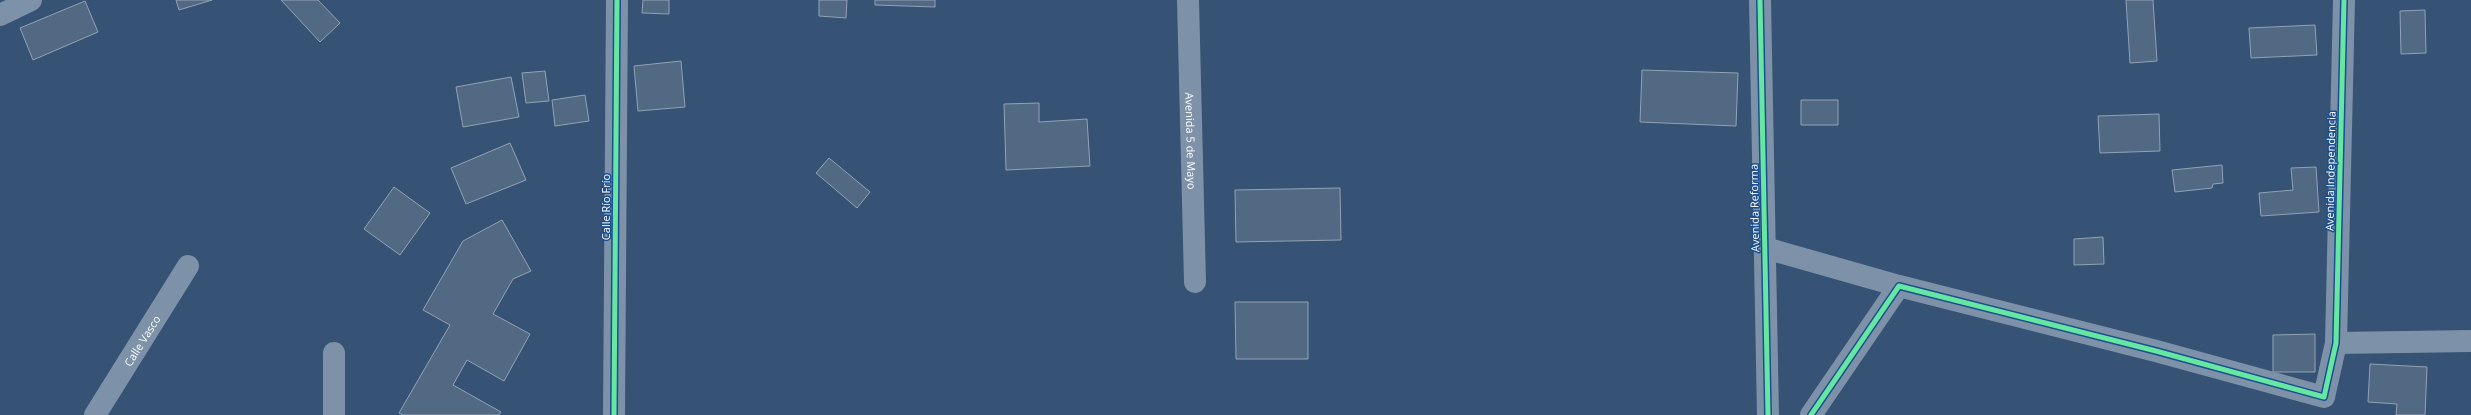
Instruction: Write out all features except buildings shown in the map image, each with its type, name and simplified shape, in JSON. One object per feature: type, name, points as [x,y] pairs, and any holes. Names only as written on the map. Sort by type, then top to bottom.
[{"type":"street","name":"Calle Río Frío","points":[[614,415],[617,0]]},
{"type":"street","name":"Avenida 5 de Mayo","points":[[1188,0],[1195,282]]},
{"type":"street","name":"Avenida Reforma","points":[[1760,0],[1768,415]]},
{"type":"street","name":"Avenida Independencia","points":[[1899,286],[2156,351],[2324,397],[2336,343],[2344,0]]},
{"type":"street","points":[[1765,248],[1899,286],[1811,415]]},
{"type":"street","name":"Calle Vasco","points":[[95,415],[188,266]]},
{"type":"street","points":[[2336,343],[2471,341]]},
{"type":"street","points":[[334,353],[334,415]]},
{"type":"cycle path","points":[[614,415],[617,0]]},
{"type":"cycle path","points":[[1760,0],[1768,415]]},
{"type":"cycle path","points":[[1811,415],[1899,286],[2156,351],[2324,397],[2336,343],[2344,0]]}]
